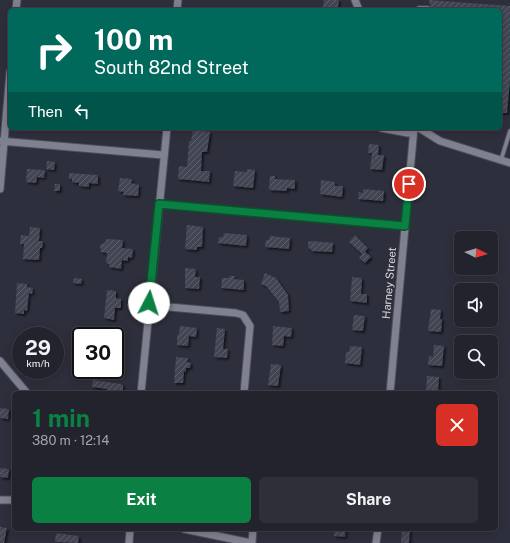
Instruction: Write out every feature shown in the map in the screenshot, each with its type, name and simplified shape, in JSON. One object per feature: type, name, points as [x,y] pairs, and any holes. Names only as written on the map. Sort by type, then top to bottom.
[{"type":"street","points":[[0,189],[2,141],[8,89]]},
{"type":"street","points":[[141,391],[167,130]]},
{"type":"street","points":[[392,130],[408,133],[411,130]]},
{"type":"street","name":"Harney Street","points":[[390,391],[413,130]]},
{"type":"street","points":[[422,130],[440,141],[510,163]]},
{"type":"street","points":[[2,141],[164,155]]},
{"type":"street","points":[[159,204],[405,226]]},
{"type":"street","points":[[149,303],[169,307],[236,313],[247,319],[250,326],[244,391]]},
{"type":"street","points":[[0,361],[26,391]]},
{"type":"street","points":[[0,500],[12,500]]},
{"type":"street","points":[[129,543],[131,531]]},
{"type":"street","points":[[194,531],[252,543],[253,531]]},
{"type":"street","points":[[376,543],[378,531]]},
{"type":"lane","points":[[419,8],[428,8]]},
{"type":"lane","points":[[501,160],[510,131]]},
{"type":"building","points":[[324,0],[339,0],[338,8],[323,7]]},
{"type":"building","points":[[429,0],[510,6],[510,80],[507,113],[502,113],[502,8],[431,8]]},
{"type":"building","points":[[193,130],[210,132],[207,152],[202,152],[201,171],[210,171],[209,182],[178,179],[179,166],[187,167],[189,141],[191,141]]},
{"type":"building","points":[[369,144],[379,145],[378,155],[384,155],[382,170],[370,169],[372,153],[368,153]]},
{"type":"building","points":[[47,161],[55,162],[54,170],[46,169]]},
{"type":"building","points":[[27,169],[45,170],[44,178],[37,177],[36,183],[26,182]]},
{"type":"building","points":[[247,169],[255,170],[253,188],[233,186],[235,171],[247,172]]},
{"type":"building","points":[[69,173],[98,175],[98,184],[89,183],[89,187],[79,186],[79,183],[72,182],[72,179],[69,179]]},
{"type":"building","points":[[270,176],[275,176],[275,179],[295,180],[295,189],[287,188],[287,191],[269,190]]},
{"type":"building","points":[[120,178],[132,179],[131,183],[139,185],[138,196],[123,195],[124,192],[118,191]]},
{"type":"building","points":[[321,180],[335,182],[335,186],[343,186],[342,197],[320,194]]},
{"type":"building","points":[[55,184],[60,184],[60,191],[54,191]]},
{"type":"building","points":[[363,189],[384,191],[383,201],[358,199],[359,192],[363,193]]},
{"type":"building","points":[[187,225],[203,227],[202,247],[197,247],[197,250],[185,249]]},
{"type":"building","points":[[30,227],[40,228],[39,241],[43,241],[42,248],[40,248],[39,260],[23,259],[24,244],[20,244],[21,235],[29,236]]},
{"type":"building","points":[[224,233],[247,235],[246,246],[218,243],[219,237],[223,237]]},
{"type":"building","points":[[355,235],[368,248],[365,252],[371,257],[365,263],[359,258],[362,254],[349,242]]},
{"type":"building","points":[[270,236],[290,238],[289,249],[265,247],[266,240],[269,240]]},
{"type":"building","points":[[106,239],[123,240],[122,248],[133,249],[132,258],[128,257],[128,261],[122,260],[121,269],[109,267],[109,264],[106,263],[107,253],[101,252],[100,248],[101,244],[105,243]]},
{"type":"building","points":[[308,242],[333,243],[332,252],[311,251],[311,249],[308,248]]},
{"type":"building","points":[[185,268],[196,269],[195,277],[200,277],[199,289],[185,288]]},
{"type":"building","points":[[265,273],[276,278],[288,295],[289,311],[280,312],[279,302],[266,286],[261,284]]},
{"type":"building","points":[[230,276],[235,276],[234,279],[244,280],[244,290],[221,288],[222,278],[229,278]]},
{"type":"building","points":[[352,277],[362,278],[361,294],[367,294],[367,303],[350,301]]},
{"type":"building","points":[[74,278],[82,279],[81,284],[73,283]]},
{"type":"building","points":[[17,283],[27,284],[27,287],[33,288],[32,294],[29,293],[27,311],[24,310],[24,314],[15,313]]},
{"type":"building","points":[[107,290],[116,291],[116,298],[121,299],[121,308],[115,308],[114,320],[104,318]]},
{"type":"building","points":[[431,309],[441,310],[441,332],[428,331]]},
{"type":"building","points":[[354,315],[365,316],[363,331],[352,330]]},
{"type":"building","points":[[180,326],[197,328],[196,337],[189,336],[188,346],[177,345],[177,336]]},
{"type":"building","points":[[273,326],[292,328],[291,337],[284,336],[283,346],[272,345]]},
{"type":"building","points":[[217,328],[225,329],[223,349],[228,349],[227,358],[214,357]]},
{"type":"building","points":[[434,345],[444,346],[442,366],[428,365],[429,356],[433,357]]},
{"type":"building","points":[[350,346],[362,347],[360,365],[345,363],[346,352],[349,352]]},
{"type":"building","points":[[176,357],[188,358],[187,362],[191,363],[190,368],[186,368],[186,372],[184,371],[183,383],[174,383]]},
{"type":"building","points":[[271,364],[281,365],[278,386],[268,385]]},
{"type":"building","points":[[427,376],[439,377],[438,391],[426,391]]},
{"type":"building","points":[[93,380],[121,384],[123,385],[123,391],[107,391],[107,389],[92,387]]},
{"type":"building","points":[[0,408],[9,409],[8,419],[0,418]]},
{"type":"building","points":[[0,468],[9,469],[8,478],[0,477]]},
{"type":"building","points":[[0,527],[7,528],[4,543],[0,543]]},
{"type":"building","points":[[335,531],[346,531],[345,537],[334,536]]},
{"type":"building","points":[[402,531],[410,531],[409,543],[401,543]]},
{"type":"building","points":[[56,533],[79,536],[78,543],[55,542]]},
{"type":"route","points":[[149,303],[159,204],[212,210],[405,226],[409,184]]}]
